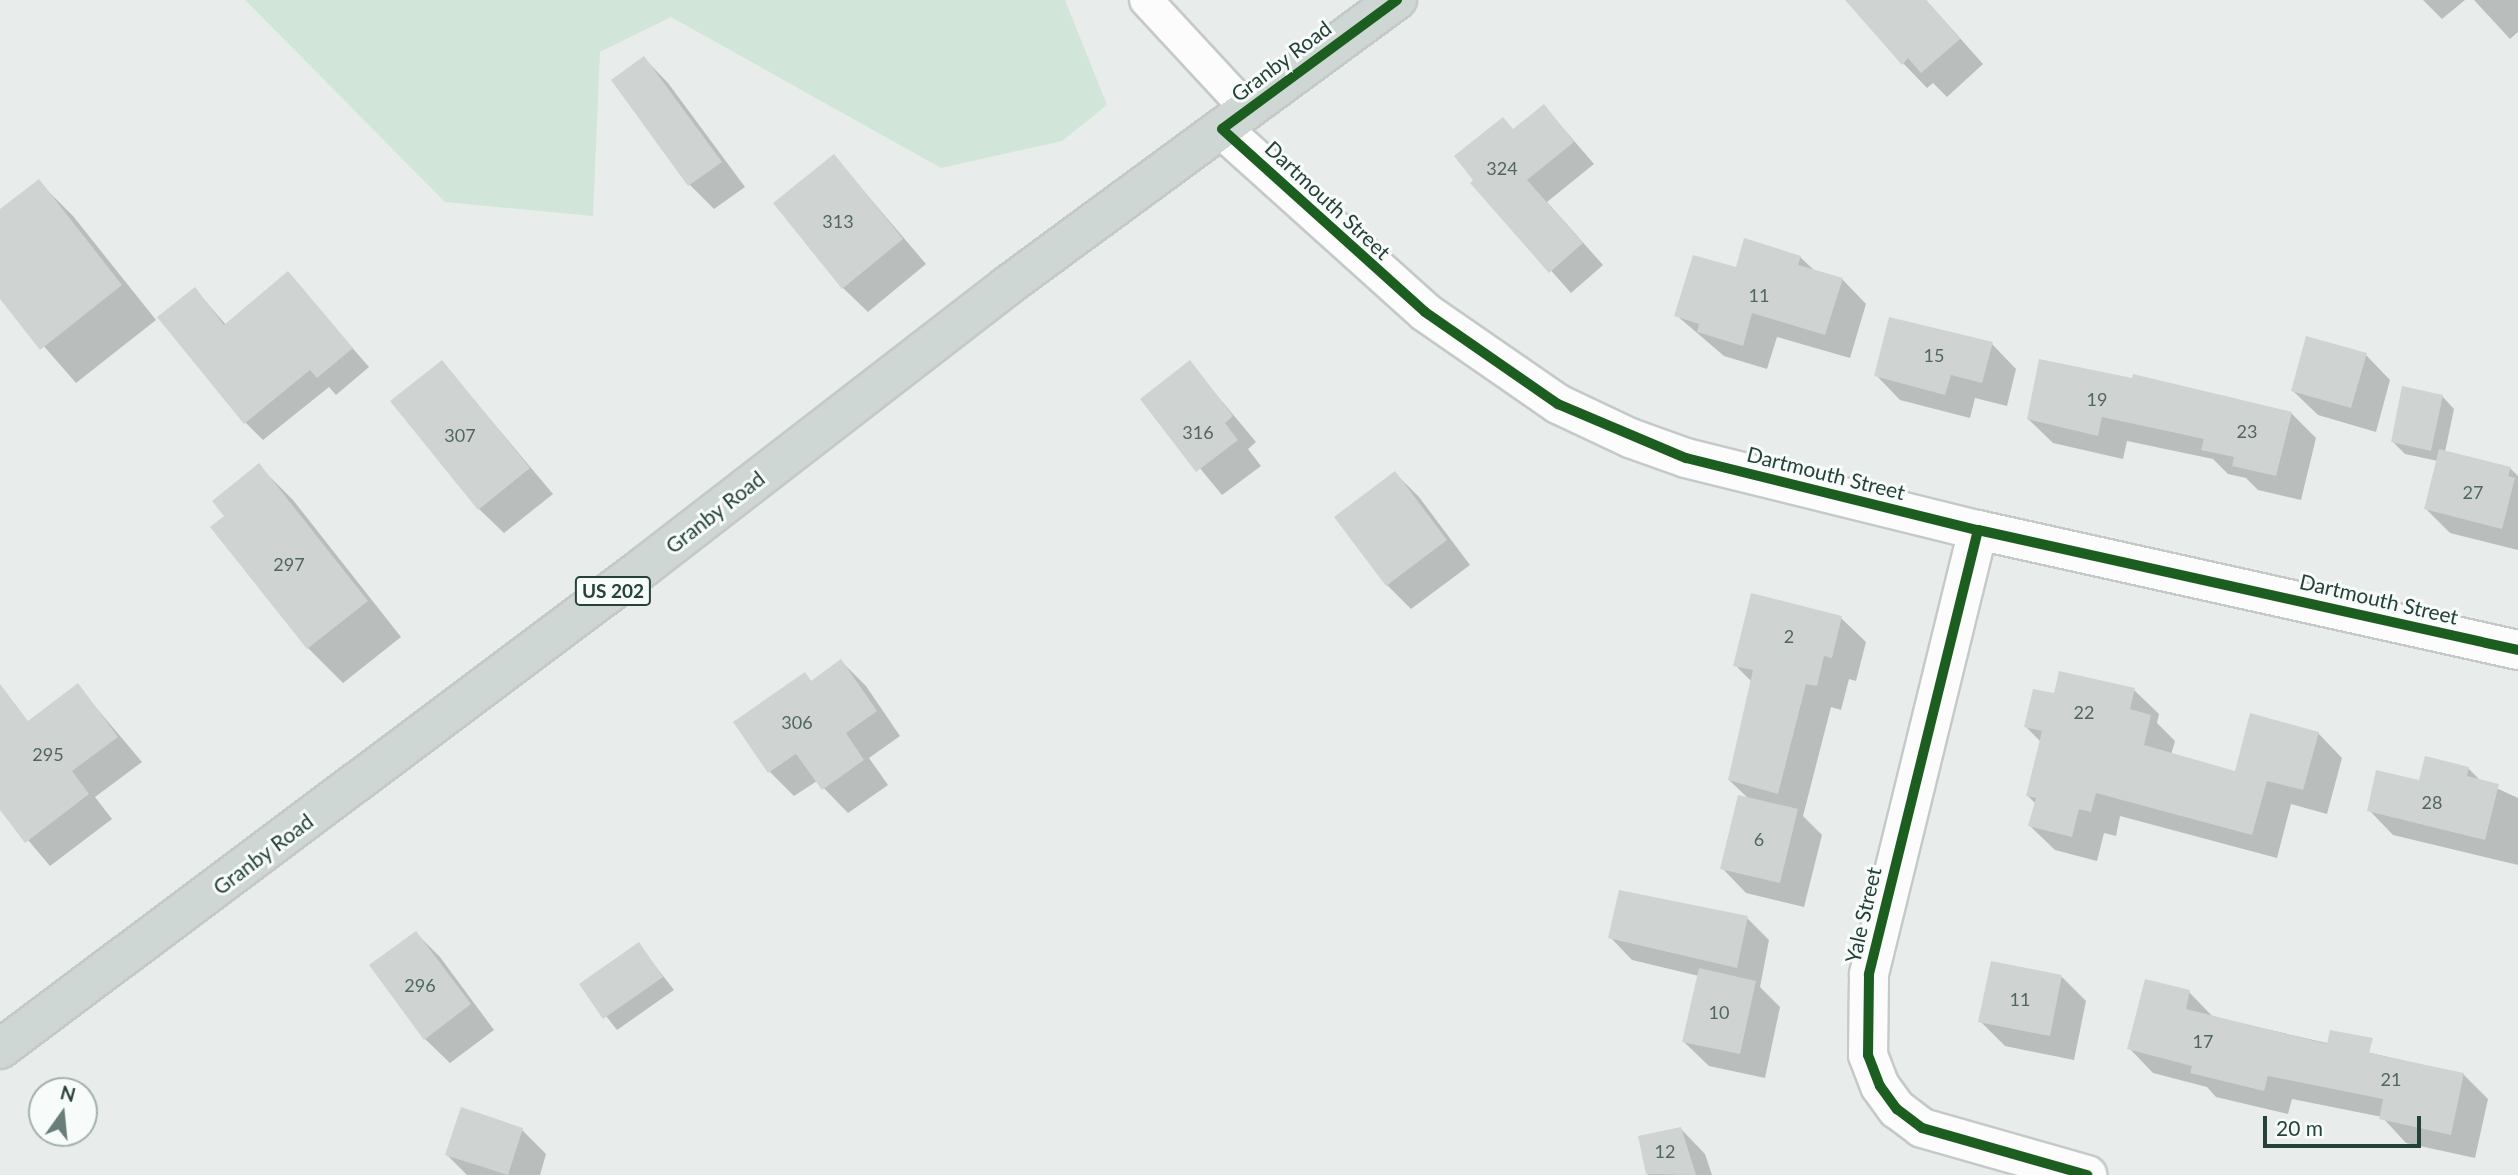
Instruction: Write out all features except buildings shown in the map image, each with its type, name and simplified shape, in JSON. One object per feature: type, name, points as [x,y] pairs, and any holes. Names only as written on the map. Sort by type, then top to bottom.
[{"type":"main road","name":"Granby Road","points":[[0,1049],[645,566],[1007,286],[1397,0]]},
{"type":"street","name":"Dartmouth Street","points":[[1235,119],[1424,313],[1558,404],[1686,458],[1978,530],[2518,650]]},
{"type":"street","name":"Yale Street","points":[[1978,530],[1869,975],[1868,1055],[1880,1086],[1897,1109],[1922,1128],[2087,1175]]},
{"type":"lane","points":[[1146,0],[1235,119]]},
{"type":"green space","points":[[245,0],[1065,0],[1107,105],[1062,141],[941,168],[671,17],[600,52],[593,216],[445,202]]},
{"type":"cycle path","points":[[1397,0],[1222,129],[1425,312],[1558,404],[1686,458],[1978,530],[2518,650]]},
{"type":"cycle path","points":[[1978,530],[1869,975],[1868,1055],[1880,1086],[1897,1109],[1922,1128],[2087,1175]]}]
